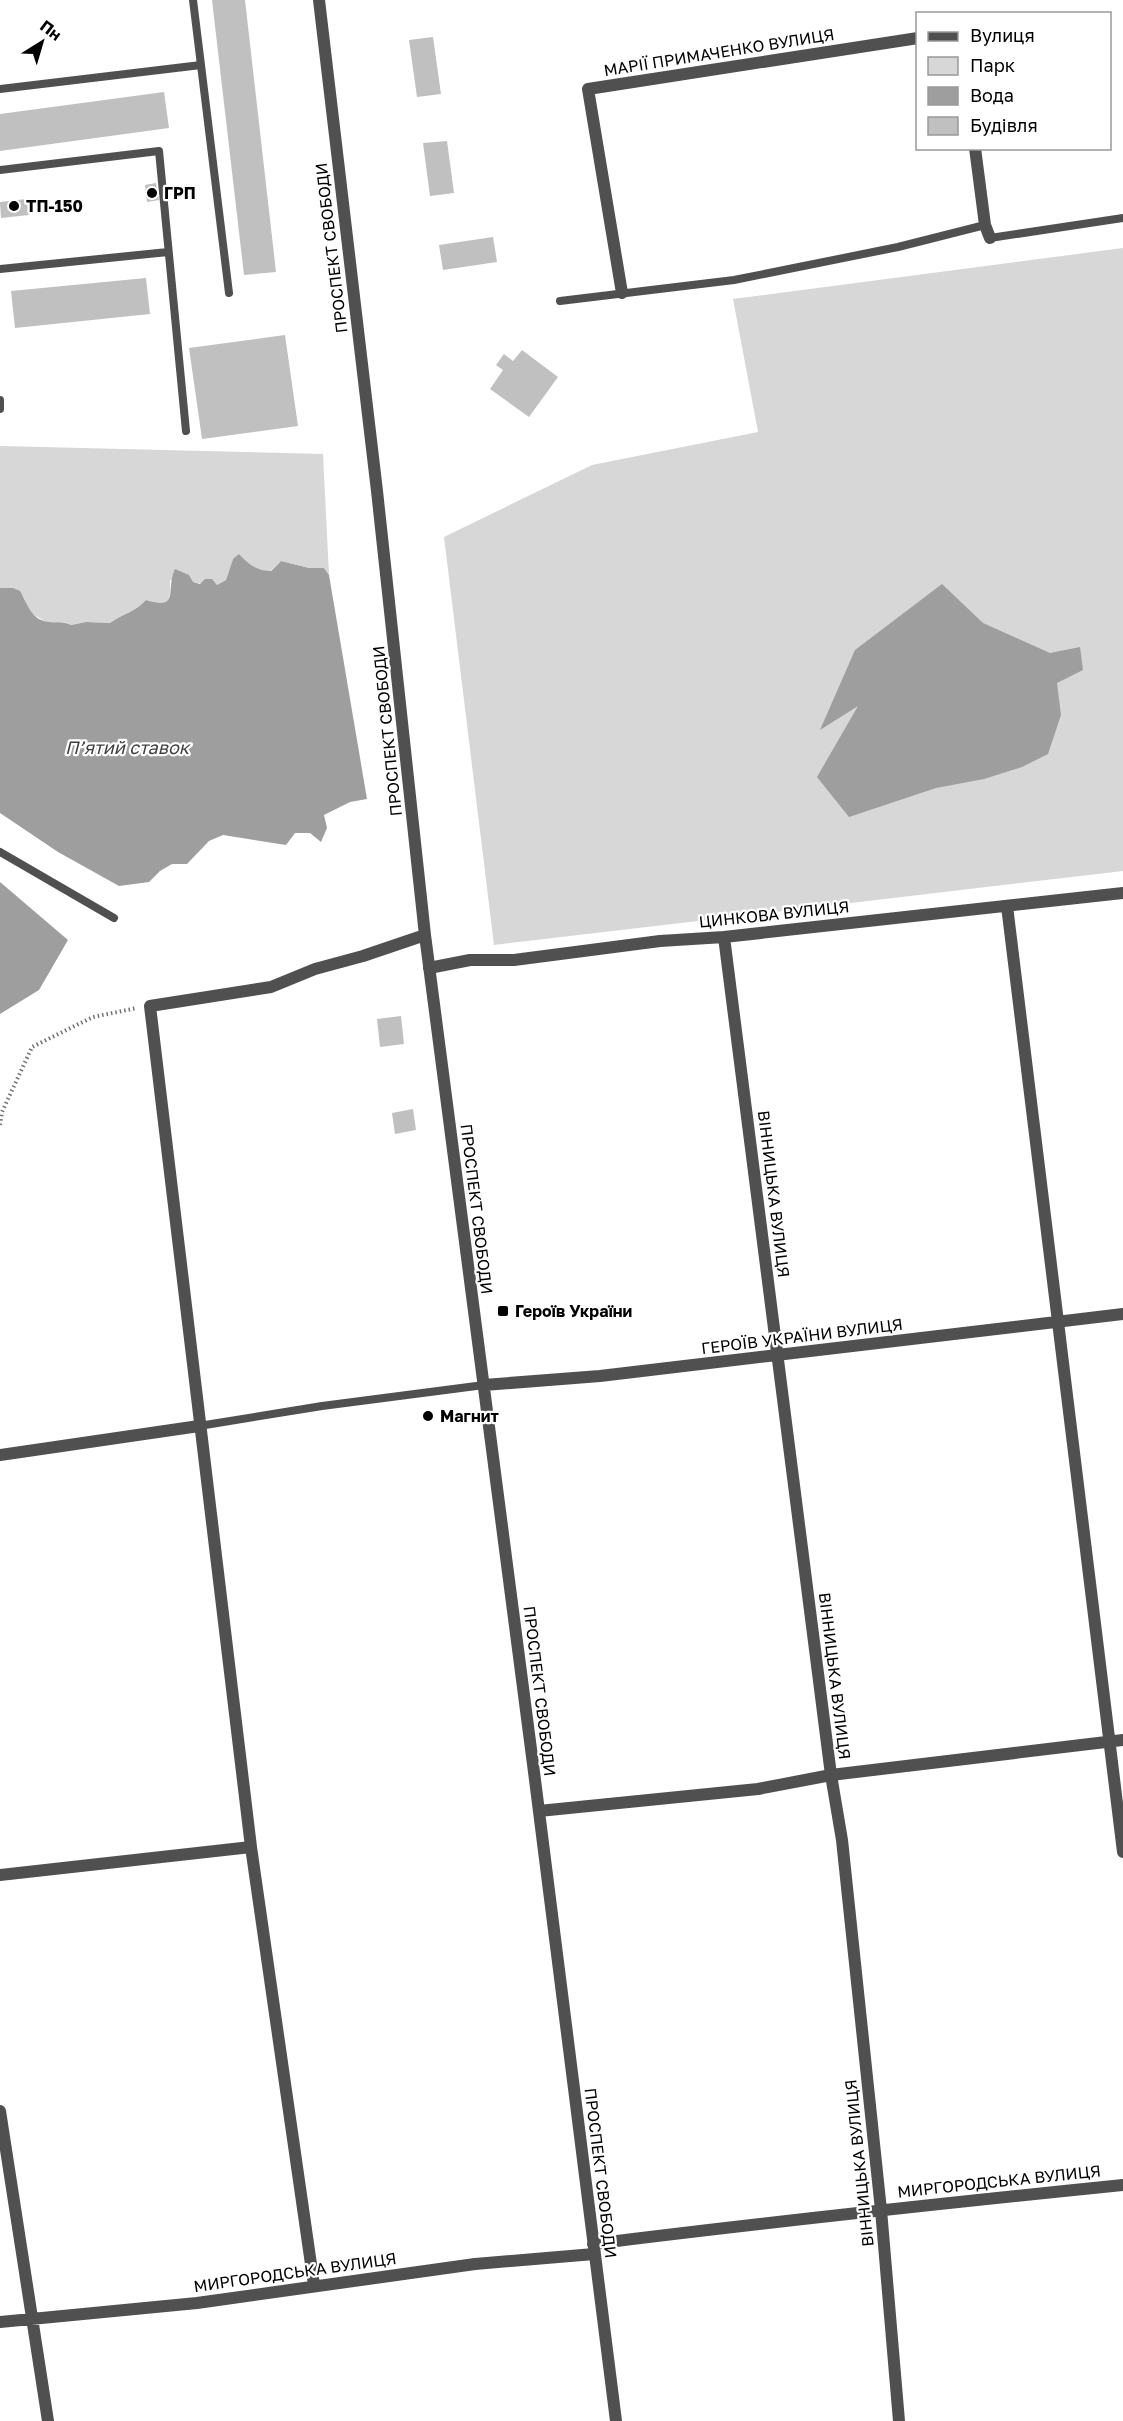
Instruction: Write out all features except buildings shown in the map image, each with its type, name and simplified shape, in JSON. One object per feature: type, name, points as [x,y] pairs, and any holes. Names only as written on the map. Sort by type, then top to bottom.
[{"type":"street","name":"ПРОСПЕКТ СВОБОДИ","points":[[319,0],[377,491],[429,968],[616,2421]]},
{"type":"street","name":"МАРІЇ ПРИМАЧЕНКО ВУЛИЦЯ","points":[[622,293],[588,89],[916,38]]},
{"type":"street","points":[[975,150],[985,225],[990,238]]},
{"type":"street","name":"ЦИНКОВА ВУЛИЦЯ","points":[[429,968],[470,960],[514,960],[660,941],[724,937],[1123,893]]},
{"type":"street","points":[[1007,906],[1123,1852]]},
{"type":"street","points":[[314,2285],[250,1847],[150,1006],[271,987],[315,969],[425,935]]},
{"type":"street","name":"ВІННИЦЬКА ВУЛИЦЯ","points":[[724,937],[831,1775],[842,1840],[881,2210],[899,2421]]},
{"type":"street","name":"ГЕРОЇВ УКРАЇНИ ВУЛИЦЯ","points":[[484,1386],[779,1356],[1123,1314]]},
{"type":"street","points":[[0,1455],[199,1426]]},
{"type":"street","points":[[539,1811],[758,1790],[831,1775],[1123,1740]]},
{"type":"street","points":[[0,1875],[250,1847]]},
{"type":"street","points":[[0,2111],[48,2421]]},
{"type":"street","name":"МИРГОРОДСЬКА ВУЛИЦЯ","points":[[0,2322],[197,2303],[314,2285],[881,2210],[1123,2186]]},
{"type":"lane","points":[[193,0],[229,293]]},
{"type":"lane","points":[[0,89],[201,64]]},
{"type":"lane","points":[[0,170],[159,151],[186,431]]},
{"type":"lane","points":[[990,238],[1123,218]]},
{"type":"lane","points":[[560,301],[734,280],[898,247],[985,225]]},
{"type":"lane","points":[[0,269],[168,252]]},
{"type":"lane","points":[[0,400],[0,409]]},
{"type":"lane","points":[[0,852],[114,918]]},
{"type":"lane","points":[[199,1426],[322,1406],[484,1386]]},
{"type":"path","points":[[0,1125],[2,1112],[32,1047],[93,1017],[150,1006]]},
{"type":"green space","points":[[1123,248],[1123,871],[494,945],[444,537],[592,465],[758,432],[733,299]]},
{"type":"green space","points":[[0,446],[323,454],[329,575],[324,568],[309,568],[281,561],[270,571],[264,571],[233,559],[226,580],[217,585],[170,580],[170,593],[167,600],[160,602],[146,600],[110,623],[86,622],[71,625],[64,622],[46,622],[29,612],[24,597],[13,588],[0,588]]},
{"type":"water","name":"П’ятий ставок","points":[[239,554],[249,564],[261,570],[271,571],[281,561],[309,568],[324,568],[329,575],[367,799],[350,802],[324,815],[327,828],[321,842],[310,833],[295,833],[286,845],[223,835],[209,841],[187,864],[172,864],[160,871],[149,882],[119,886],[58,852],[0,813],[0,588],[13,588],[20,591],[33,614],[48,622],[71,625],[86,622],[110,623],[146,600],[164,602],[168,600],[175,569],[189,575],[193,582],[200,584],[205,579],[212,579],[217,585],[226,580],[233,559]]},
{"type":"water","points":[[942,584],[983,623],[1050,653],[1080,647],[1083,670],[1057,683],[1061,715],[1048,754],[1022,767],[984,779],[936,788],[849,817],[817,777],[858,706],[820,730],[855,650]]},
{"type":"water","points":[[0,882],[68,940],[39,990],[0,1014]]},
{"type":"place","name":"ГРП","points":[[152,193]]},
{"type":"place","name":"ТП-150","points":[[14,206]]},
{"type":"place","name":"Героїв України","points":[[503,1311]]},
{"type":"place","name":"Магнит","points":[[428,1416]]}]
